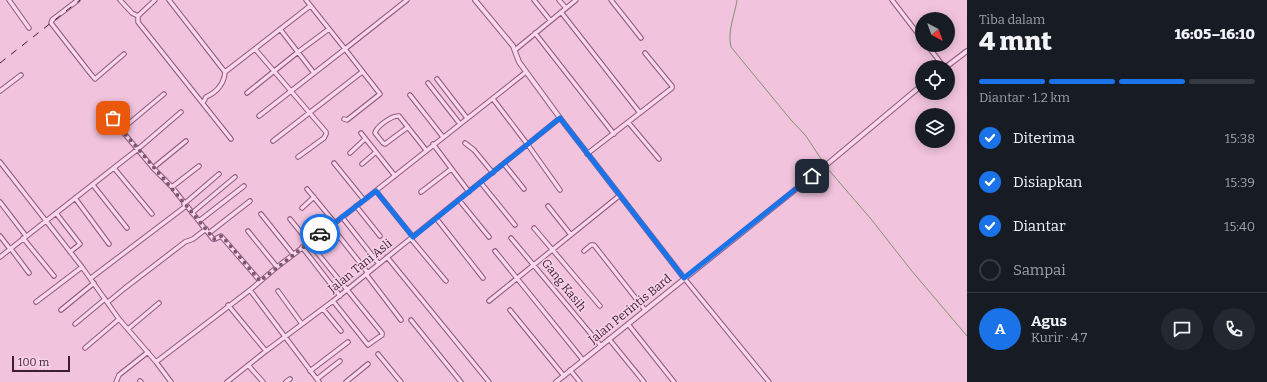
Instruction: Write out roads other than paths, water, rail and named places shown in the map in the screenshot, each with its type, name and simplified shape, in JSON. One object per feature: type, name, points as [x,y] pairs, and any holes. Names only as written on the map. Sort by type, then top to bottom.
[{"type":"street","points":[[9,0],[29,28]]},
{"type":"street","points":[[78,0],[52,20],[51,23],[90,74],[95,79],[124,54]]},
{"type":"street","points":[[120,0],[132,13],[138,16]]},
{"type":"street","points":[[155,0],[138,16],[138,22],[231,139]]},
{"type":"street","points":[[169,0],[225,72],[224,81],[213,94],[206,97],[199,97]]},
{"type":"street","points":[[306,0],[380,94],[347,120],[344,119]]},
{"type":"street","points":[[259,116],[407,0]]},
{"type":"street","points":[[475,0],[514,46],[518,62],[619,196],[769,382]]},
{"type":"street","points":[[534,0],[550,20]]},
{"type":"street","points":[[559,0],[566,8]]},
{"type":"street","points":[[515,50],[576,0]]},
{"type":"street","points":[[611,0],[641,38]]},
{"type":"street","points":[[892,0],[915,30]]},
{"type":"street","points":[[225,72],[310,6]]},
{"type":"street","points":[[560,12],[640,113]]},
{"type":"street","points":[[280,28],[314,73]]},
{"type":"street","points":[[247,93],[329,29]]},
{"type":"street","points":[[535,33],[614,134]]},
{"type":"street","points":[[255,49],[326,134],[324,138],[298,157]]},
{"type":"street","points":[[954,60],[967,50]]},
{"type":"street","points":[[933,52],[939,60]]},
{"type":"street","points":[[587,154],[614,134],[672,86],[645,54]]},
{"type":"street","points":[[273,141],[362,72]]},
{"type":"street","points":[[156,362],[228,305],[250,290],[293,254],[376,191],[433,144],[526,72]]},
{"type":"street","points":[[0,91],[21,75]]},
{"type":"street","points":[[437,79],[468,118]]},
{"type":"street","points":[[428,83],[460,124]]},
{"type":"street","name":"Jalan Perintis Bard","points":[[556,382],[827,164],[915,91]]},
{"type":"street","points":[[121,130],[164,94]]},
{"type":"street","points":[[410,95],[443,137]]},
{"type":"street","points":[[203,103],[206,97]]},
{"type":"street","points":[[493,99],[560,190]]},
{"type":"street","points":[[120,109],[120,112],[114,117],[113,120],[121,130],[153,168],[172,187],[209,233],[215,239],[222,236],[260,281]]},
{"type":"street","points":[[0,257],[138,149],[181,112]]},
{"type":"street","points":[[408,127],[386,144],[375,133],[376,129],[396,115],[399,116],[408,127],[426,150]]},
{"type":"street","name":"Jalan Tani Asli","points":[[229,381],[266,351],[340,296],[560,118]]},
{"type":"street","points":[[628,122],[659,158]]},
{"type":"street","points":[[361,133],[395,176]]},
{"type":"street","points":[[350,153],[366,139]]},
{"type":"street","points":[[153,168],[186,141]]},
{"type":"street","points":[[465,143],[474,150],[493,173]]},
{"type":"street","points":[[433,144],[469,192]]},
{"type":"street","points":[[362,164],[376,152]]},
{"type":"street","points":[[0,162],[2,167],[82,266],[119,319],[148,352],[171,382]]},
{"type":"street","points":[[334,163],[364,200]]},
{"type":"street","points":[[504,164],[524,189]]},
{"type":"street","points":[[172,187],[198,166]]},
{"type":"street","points":[[114,168],[152,214]]},
{"type":"street","points":[[421,192],[451,169]]},
{"type":"street","points":[[91,278],[185,205],[219,174]]},
{"type":"street","points":[[192,212],[235,177]]},
{"type":"street","points":[[481,183],[515,226]]},
{"type":"street","points":[[93,185],[127,228]]},
{"type":"street","points":[[199,221],[244,186]]},
{"type":"street","points":[[307,188],[335,223]]},
{"type":"street","points":[[376,191],[446,281]]},
{"type":"street","points":[[489,301],[619,196]]},
{"type":"street","points":[[302,208],[314,197]]},
{"type":"street","points":[[75,198],[109,244]]},
{"type":"street","points":[[459,200],[489,236]]},
{"type":"street","points":[[209,233],[250,201]]},
{"type":"street","points":[[0,202],[54,276]]},
{"type":"street","points":[[356,206],[380,236]]},
{"type":"street","points":[[548,206],[572,235]]},
{"type":"street","points":[[56,213],[80,244],[70,252]]},
{"type":"street","points":[[261,214],[293,254]]},
{"type":"street","points":[[342,217],[379,264]]},
{"type":"street","points":[[436,218],[483,278]]},
{"type":"street","points":[[290,220],[382,333],[370,345],[333,301]]},
{"type":"street","points":[[331,226],[402,320]]},
{"type":"street","points":[[534,228],[600,306]]},
{"type":"street","points":[[108,302],[185,242],[193,239],[206,229]]},
{"type":"street","points":[[248,232],[277,267]]},
{"type":"street","points":[[0,236],[29,273]]},
{"type":"street","name":"Gang Kasih","points":[[511,238],[601,346]]},
{"type":"street","points":[[584,251],[591,245],[594,245],[645,310]]},
{"type":"street","points":[[302,247],[340,296]]},
{"type":"street","points":[[495,251],[583,360]]},
{"type":"street","points":[[387,257],[489,382]]},
{"type":"street","points":[[36,302],[82,266]]},
{"type":"street","points":[[61,310],[94,283]]},
{"type":"street","points":[[250,290],[318,381],[340,361]]},
{"type":"street","points":[[278,291],[302,324]]},
{"type":"street","points":[[75,324],[105,299]]},
{"type":"street","points":[[128,329],[159,303]]},
{"type":"street","points":[[228,305],[266,351]]},
{"type":"street","points":[[323,309],[341,331]]},
{"type":"street","points":[[510,310],[564,376]]},
{"type":"street","points":[[85,348],[119,319]]},
{"type":"street","points":[[411,320],[461,382]]},
{"type":"street","points":[[628,324],[674,382]]},
{"type":"street","points":[[609,339],[644,382]]},
{"type":"street","points":[[310,371],[348,342]]},
{"type":"street","points":[[116,382],[119,375],[148,352]]},
{"type":"street","points":[[378,354],[401,382]]},
{"type":"street","points":[[346,382],[368,364]]},
{"type":"street","points":[[248,365],[263,382]]},
{"type":"street","points":[[570,370],[580,382]]},
{"type":"street","points":[[286,382],[290,378]]},
{"type":"waterway","points":[[737,0],[730,35],[731,47],[806,136],[825,165]]},
{"type":"waterway","points":[[827,168],[967,336]]},
{"type":"railway","points":[[0,63],[80,0]]}]
